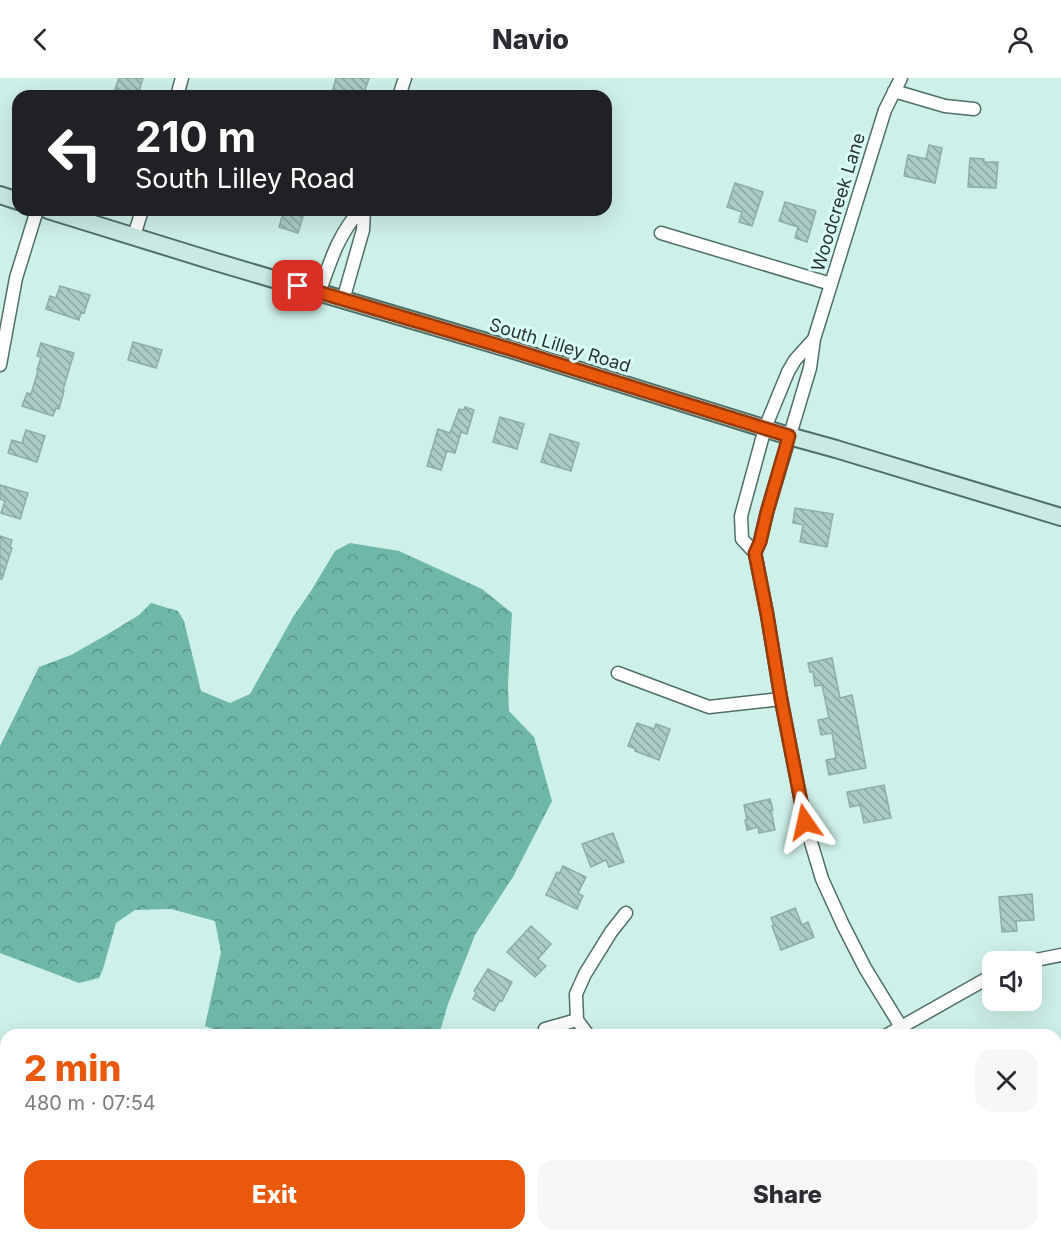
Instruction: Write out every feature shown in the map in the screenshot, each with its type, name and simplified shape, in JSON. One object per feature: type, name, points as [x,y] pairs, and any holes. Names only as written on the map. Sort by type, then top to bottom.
[{"type":"street","name":"Woodcreek Lane","points":[[813,339],[788,372],[765,428],[741,516],[742,539],[755,553],[810,368],[813,339],[882,118],[901,78]]},
{"type":"street","points":[[894,91],[945,106],[974,109]]},
{"type":"street","points":[[0,365],[16,278],[35,216]]},
{"type":"street","name":"South Lilley Road","points":[[68,216],[1061,517]]},
{"type":"street","points":[[134,236],[140,216]]},
{"type":"street","points":[[319,292],[346,226],[356,216]]},
{"type":"street","points":[[343,300],[363,230],[362,216]]},
{"type":"street","points":[[662,233],[831,284]]},
{"type":"street","points":[[755,553],[805,822],[822,879],[865,968],[902,1029]]},
{"type":"street","points":[[618,673],[709,707],[781,699]]},
{"type":"street","points":[[584,1029],[577,1020],[576,994],[585,974],[611,932],[626,913]]},
{"type":"street","points":[[1042,959],[1061,955]]},
{"type":"street","points":[[906,1029],[982,982]]},
{"type":"street","points":[[545,1029],[577,1020]]},
{"type":"green space","points":[[350,543],[399,551],[482,589],[512,613],[508,684],[509,711],[534,737],[552,801],[513,877],[475,935],[441,1029],[213,1029],[205,1026],[221,952],[215,921],[171,909],[135,910],[116,923],[99,978],[79,983],[0,953],[0,746],[39,667],[71,655],[108,634],[139,615],[151,603],[178,611],[184,621],[201,691],[230,703],[250,694],[293,617],[335,551]]},
{"type":"building","points":[[119,78],[143,78],[139,90],[115,89]]},
{"type":"building","points":[[336,78],[369,78],[365,90],[333,90]]},
{"type":"building","points":[[929,145],[942,148],[935,183],[904,176],[908,155],[926,159]]},
{"type":"building","points":[[970,158],[984,159],[984,162],[998,162],[996,188],[968,187]]},
{"type":"building","points":[[735,183],[763,192],[752,226],[739,222],[742,212],[727,207]]},
{"type":"building","points":[[785,202],[816,211],[807,242],[795,238],[798,227],[779,221]]},
{"type":"building","points":[[282,216],[303,216],[298,233],[279,227]]},
{"type":"building","points":[[60,286],[90,295],[79,320],[46,309],[50,296],[56,298]]},
{"type":"building","points":[[133,342],[162,350],[156,368],[128,360]]},
{"type":"building","points":[[41,343],[74,353],[59,409],[56,408],[53,416],[22,406],[27,393],[31,394],[38,371],[41,357],[37,356]]},
{"type":"building","points":[[465,407],[474,410],[467,434],[461,432],[455,453],[447,451],[441,470],[427,466],[438,429],[450,433],[459,409],[464,410]]},
{"type":"building","points":[[500,417],[524,424],[517,449],[493,442]]},
{"type":"building","points":[[26,430],[45,436],[37,462],[8,453],[12,440],[22,443]]},
{"type":"building","points":[[550,434],[579,443],[571,471],[541,462]]},
{"type":"building","points":[[0,485],[28,493],[20,519],[1,513],[5,501],[0,499]]},
{"type":"building","points":[[795,508],[833,514],[827,547],[800,542],[803,525],[793,523]]},
{"type":"building","points":[[0,536],[12,540],[10,547],[12,548],[2,579],[0,579]]},
{"type":"building","points":[[832,658],[840,698],[852,695],[866,768],[829,775],[826,760],[836,758],[832,733],[821,735],[818,720],[829,718],[822,685],[815,686],[813,672],[810,672],[808,663]]},
{"type":"building","points":[[637,723],[654,729],[656,724],[670,729],[659,760],[628,746]]},
{"type":"building","points":[[884,785],[891,818],[864,823],[860,805],[850,807],[847,792]]},
{"type":"building","points":[[770,799],[775,830],[759,833],[758,827],[747,830],[744,805]]},
{"type":"building","points":[[613,833],[624,862],[609,867],[606,860],[591,867],[582,844]]},
{"type":"building","points":[[563,866],[586,877],[578,893],[583,896],[577,909],[546,895],[557,872],[559,874]]},
{"type":"building","points":[[1032,894],[1034,920],[1016,921],[1017,931],[1002,932],[999,897]]},
{"type":"building","points":[[795,908],[802,925],[808,922],[814,937],[781,950],[771,918]]},
{"type":"building","points":[[531,926],[551,944],[538,959],[546,966],[535,977],[507,952]]},
{"type":"building","points":[[488,969],[512,982],[494,1011],[473,999],[476,993],[474,991]]},
{"type":"route","points":[[298,286],[789,436],[755,553],[805,822]]}]
